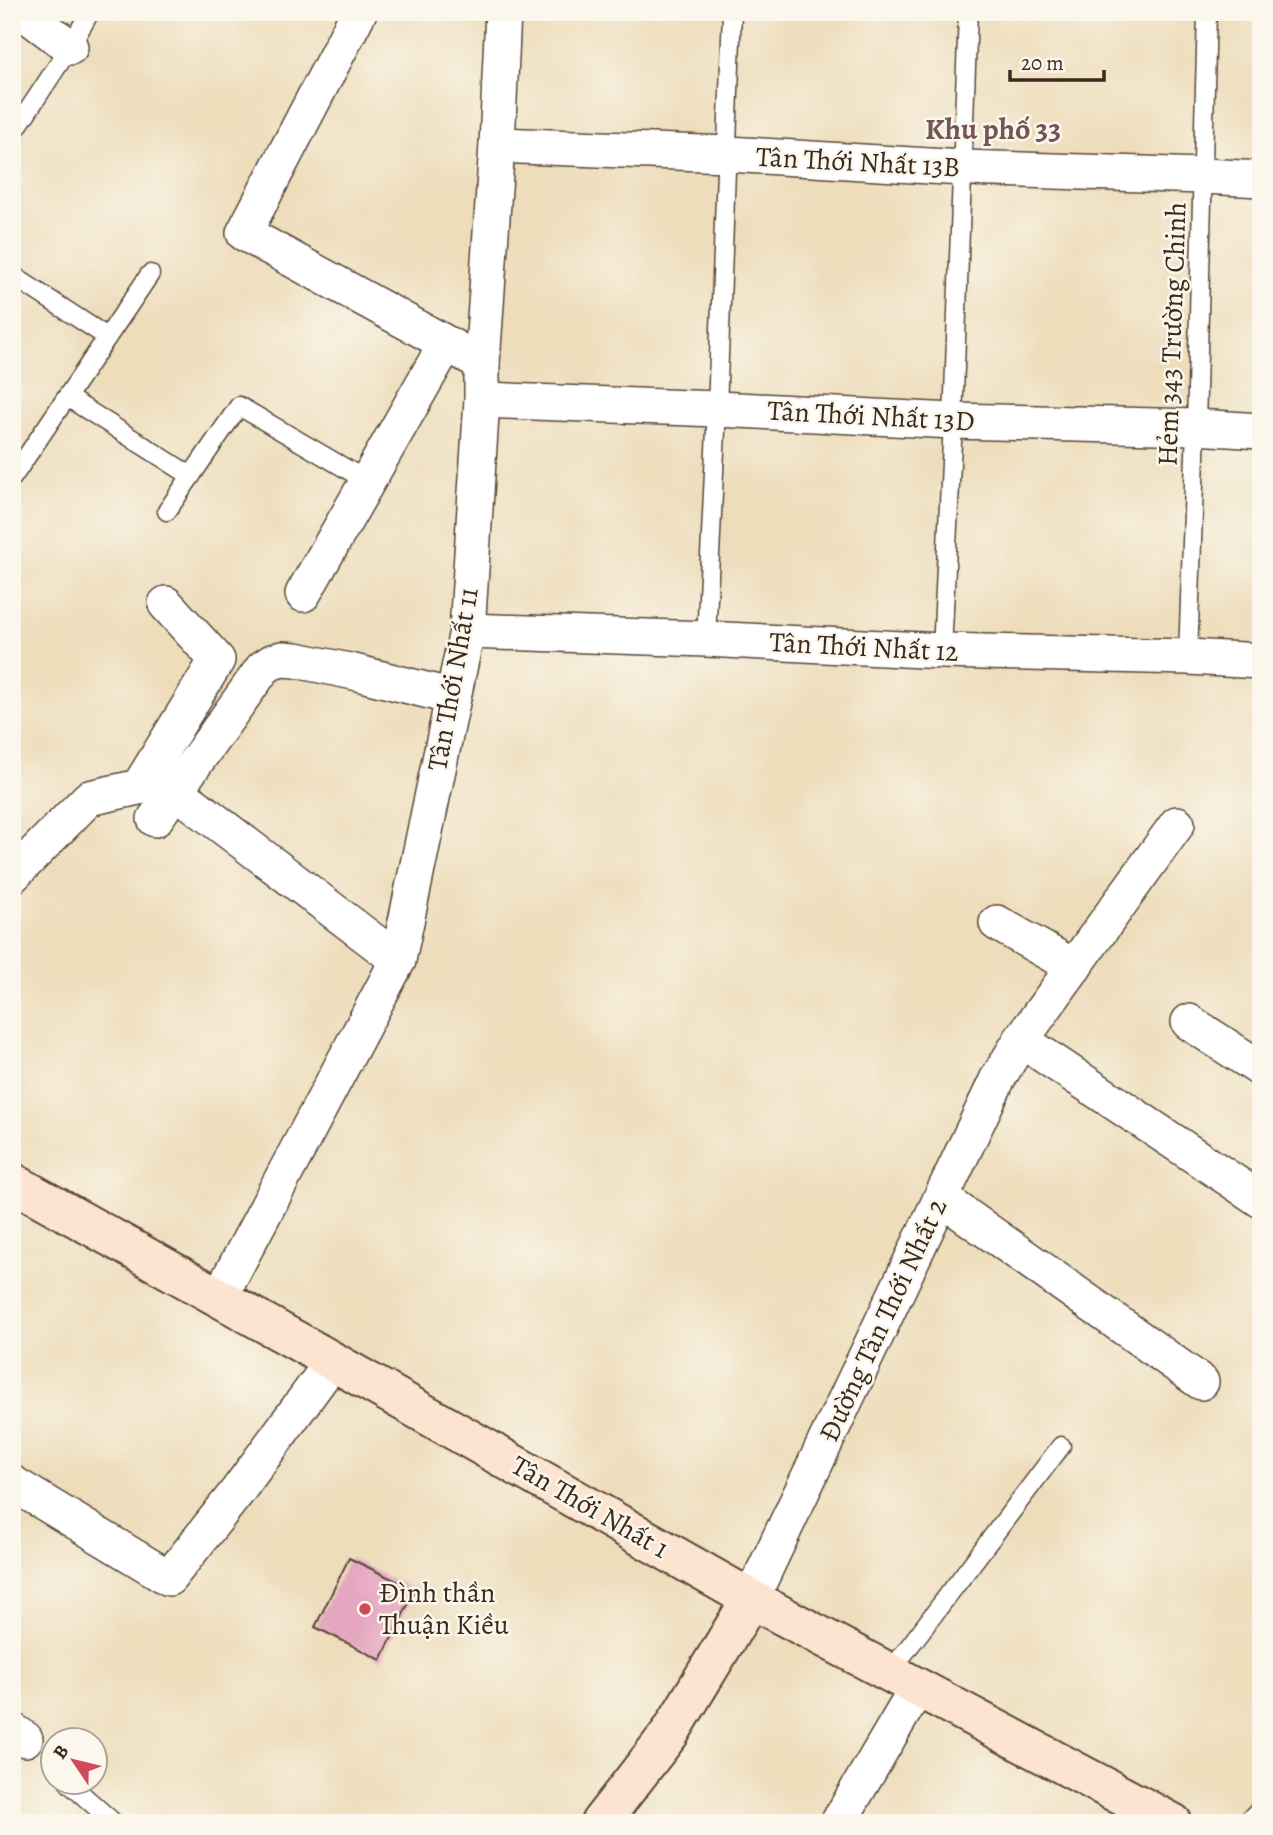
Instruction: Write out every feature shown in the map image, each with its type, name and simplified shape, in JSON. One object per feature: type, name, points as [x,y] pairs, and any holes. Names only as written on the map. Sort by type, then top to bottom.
[{"type":"street","points":[[23,12],[71,47]]},
{"type":"street","points":[[359,12],[244,233],[482,363]]},
{"type":"street","name":"Tân Thới Nhất 11","points":[[219,1298],[398,960],[467,631],[503,12]]},
{"type":"street","name":"Tân Thới Nhất 13B","points":[[496,145],[727,154],[963,168],[1261,179]]},
{"type":"street","points":[[303,594],[446,344]]},
{"type":"street","name":"Tân Thới Nhất 13D","points":[[482,400],[953,421],[1261,431]]},
{"type":"street","points":[[12,876],[89,798],[139,787],[217,660],[166,604]]},
{"type":"street","name":"Tân Thới Nhất 12","points":[[467,631],[1261,661]]},
{"type":"street","points":[[155,819],[262,668],[272,662],[282,659],[319,665],[453,697]]},
{"type":"street","points":[[176,791],[398,960]]},
{"type":"street","name":"Đường Tân Thới Nhất 2","points":[[600,1823],[670,1733],[751,1599],[998,1078],[1021,1040],[1177,824]]},
{"type":"street","points":[[998,923],[1074,967]]},
{"type":"street","points":[[1189,1022],[1261,1069]]},
{"type":"street","points":[[1021,1040],[1261,1200]]},
{"type":"street","name":"Tân Thới Nhất 1","points":[[12,1182],[751,1599],[1173,1823]]},
{"type":"street","points":[[941,1198],[1201,1382]]},
{"type":"street","points":[[12,1483],[169,1578],[237,1492],[333,1361]]},
{"type":"street","points":[[838,1823],[904,1680]]},
{"type":"lane","points":[[12,135],[71,47],[90,12]]},
{"type":"lane","points":[[706,639],[732,12]]},
{"type":"lane","points":[[942,651],[968,12]]},
{"type":"lane","name":"Hẻm 343 Trường Chinh","points":[[1188,657],[1207,12]]},
{"type":"lane","points":[[12,478],[150,274]]},
{"type":"lane","points":[[12,275],[107,337]]},
{"type":"lane","points":[[67,397],[191,476]]},
{"type":"lane","points":[[167,512],[239,406],[367,481]]},
{"type":"lane","points":[[904,1680],[1061,1446]]},
{"type":"lane","points":[[85,1797],[114,1823]]},
{"type":"building","name":"Đình thần Thuận Kiều","points":[[349,1558],[415,1590],[381,1660],[315,1627]]},
{"type":"place","name":"Đình thần Thuận Kiều","points":[[365,1609]]},
{"type":"district","name":"Khu phố 33","points":[[993,129]]}]
